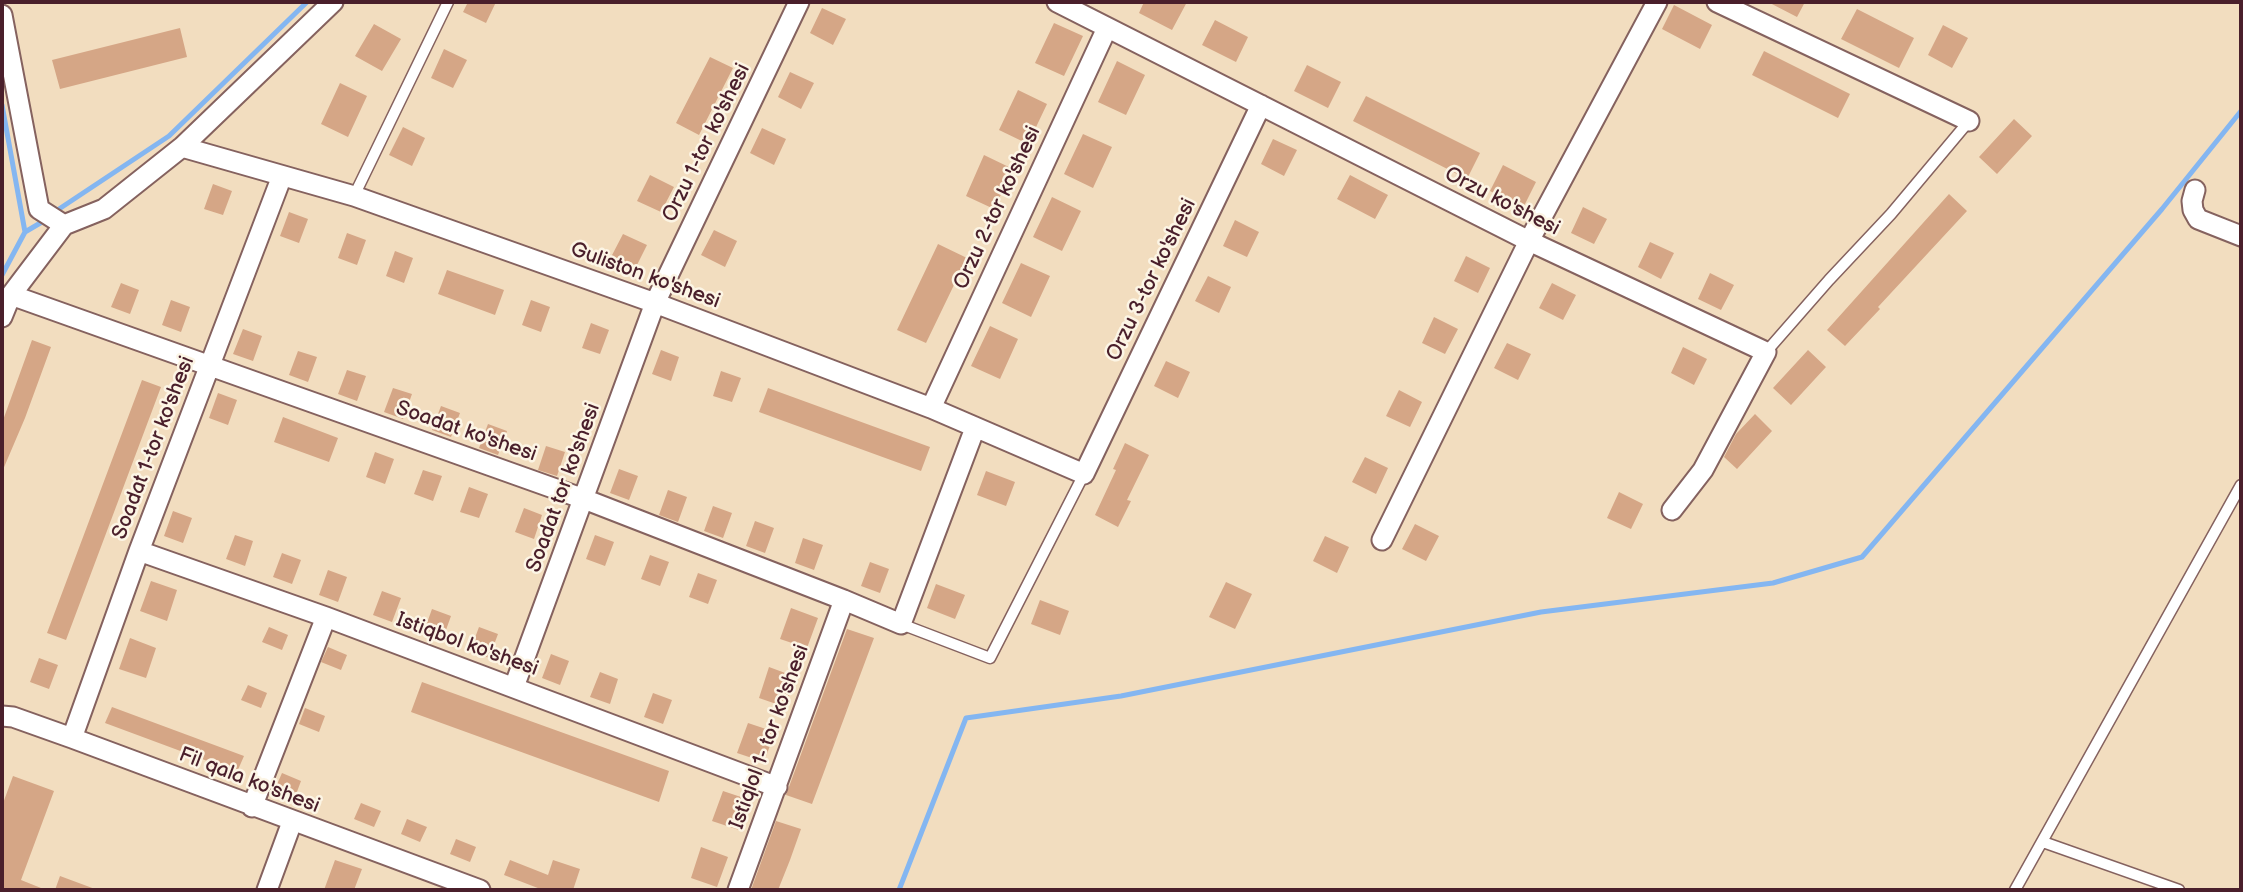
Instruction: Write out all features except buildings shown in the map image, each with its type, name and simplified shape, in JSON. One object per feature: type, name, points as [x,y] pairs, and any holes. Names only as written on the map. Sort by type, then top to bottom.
[{"type":"street","points":[[2,317],[11,295],[64,225],[104,209],[182,147],[333,2]]},
{"type":"street","name":"Orzu 1-tor ko'shesi","points":[[655,303],[799,2]]},
{"type":"street","name":"Orzu ko'shesi","points":[[1056,2],[1529,241],[1766,352]]},
{"type":"street","points":[[1381,540],[1529,241],[1657,2]]},
{"type":"street","points":[[1717,2],[1969,121]]},
{"type":"street","points":[[2,15],[39,209],[64,225]]},
{"type":"street","name":"Orzu 2-tor ko'shesi","points":[[931,408],[1107,28]]},
{"type":"street","name":"Orzu 3-tor ko'shesi","points":[[1084,474],[1261,104]]},
{"type":"street","name":"Guliston ko'shesi","points":[[182,147],[354,196],[655,303],[931,408],[1084,474]]},
{"type":"street","name":"Soadat 1-tor ko'shesi","points":[[72,738],[139,551],[282,176]]},
{"type":"street","points":[[2195,190],[2192,201],[2198,219],[2241,236]]},
{"type":"street","name":"Soadat ko'shesi","points":[[11,295],[584,499],[901,624]]},
{"type":"street","name":"Soadat tor ko'shesi","points":[[514,687],[655,303]]},
{"type":"street","points":[[1672,510],[1703,470],[1766,352]]},
{"type":"street","points":[[901,624],[975,428]]},
{"type":"street","name":"Istiqbol ko'shesi","points":[[139,551],[326,617],[777,787]]},
{"type":"street","name":"Istiqlol 1- tor ko'shesi","points":[[738,890],[844,600]]},
{"type":"street","points":[[252,807],[326,617]]},
{"type":"street","name":"Fil qala ko'shesi","points":[[2,716],[13,717],[72,738],[480,890]]},
{"type":"street","points":[[268,890],[292,822]]},
{"type":"lane","points":[[354,196],[448,2]]},
{"type":"lane","points":[[1766,352],[1891,214],[1969,121]]},
{"type":"lane","points":[[901,624],[990,658],[1084,474]]},
{"type":"lane","points":[[2015,890],[2241,485]]},
{"type":"lane","points":[[2043,842],[2179,890]]},
{"type":"waterway","points":[[59,209],[169,136],[307,2]]},
{"type":"waterway","points":[[2,105],[25,232]]},
{"type":"waterway","points":[[899,890],[966,718],[1121,696],[1541,612],[1773,583],[1862,557],[2162,209],[2241,111]]},
{"type":"waterway","points":[[2,275],[25,232],[42,222]]}]
